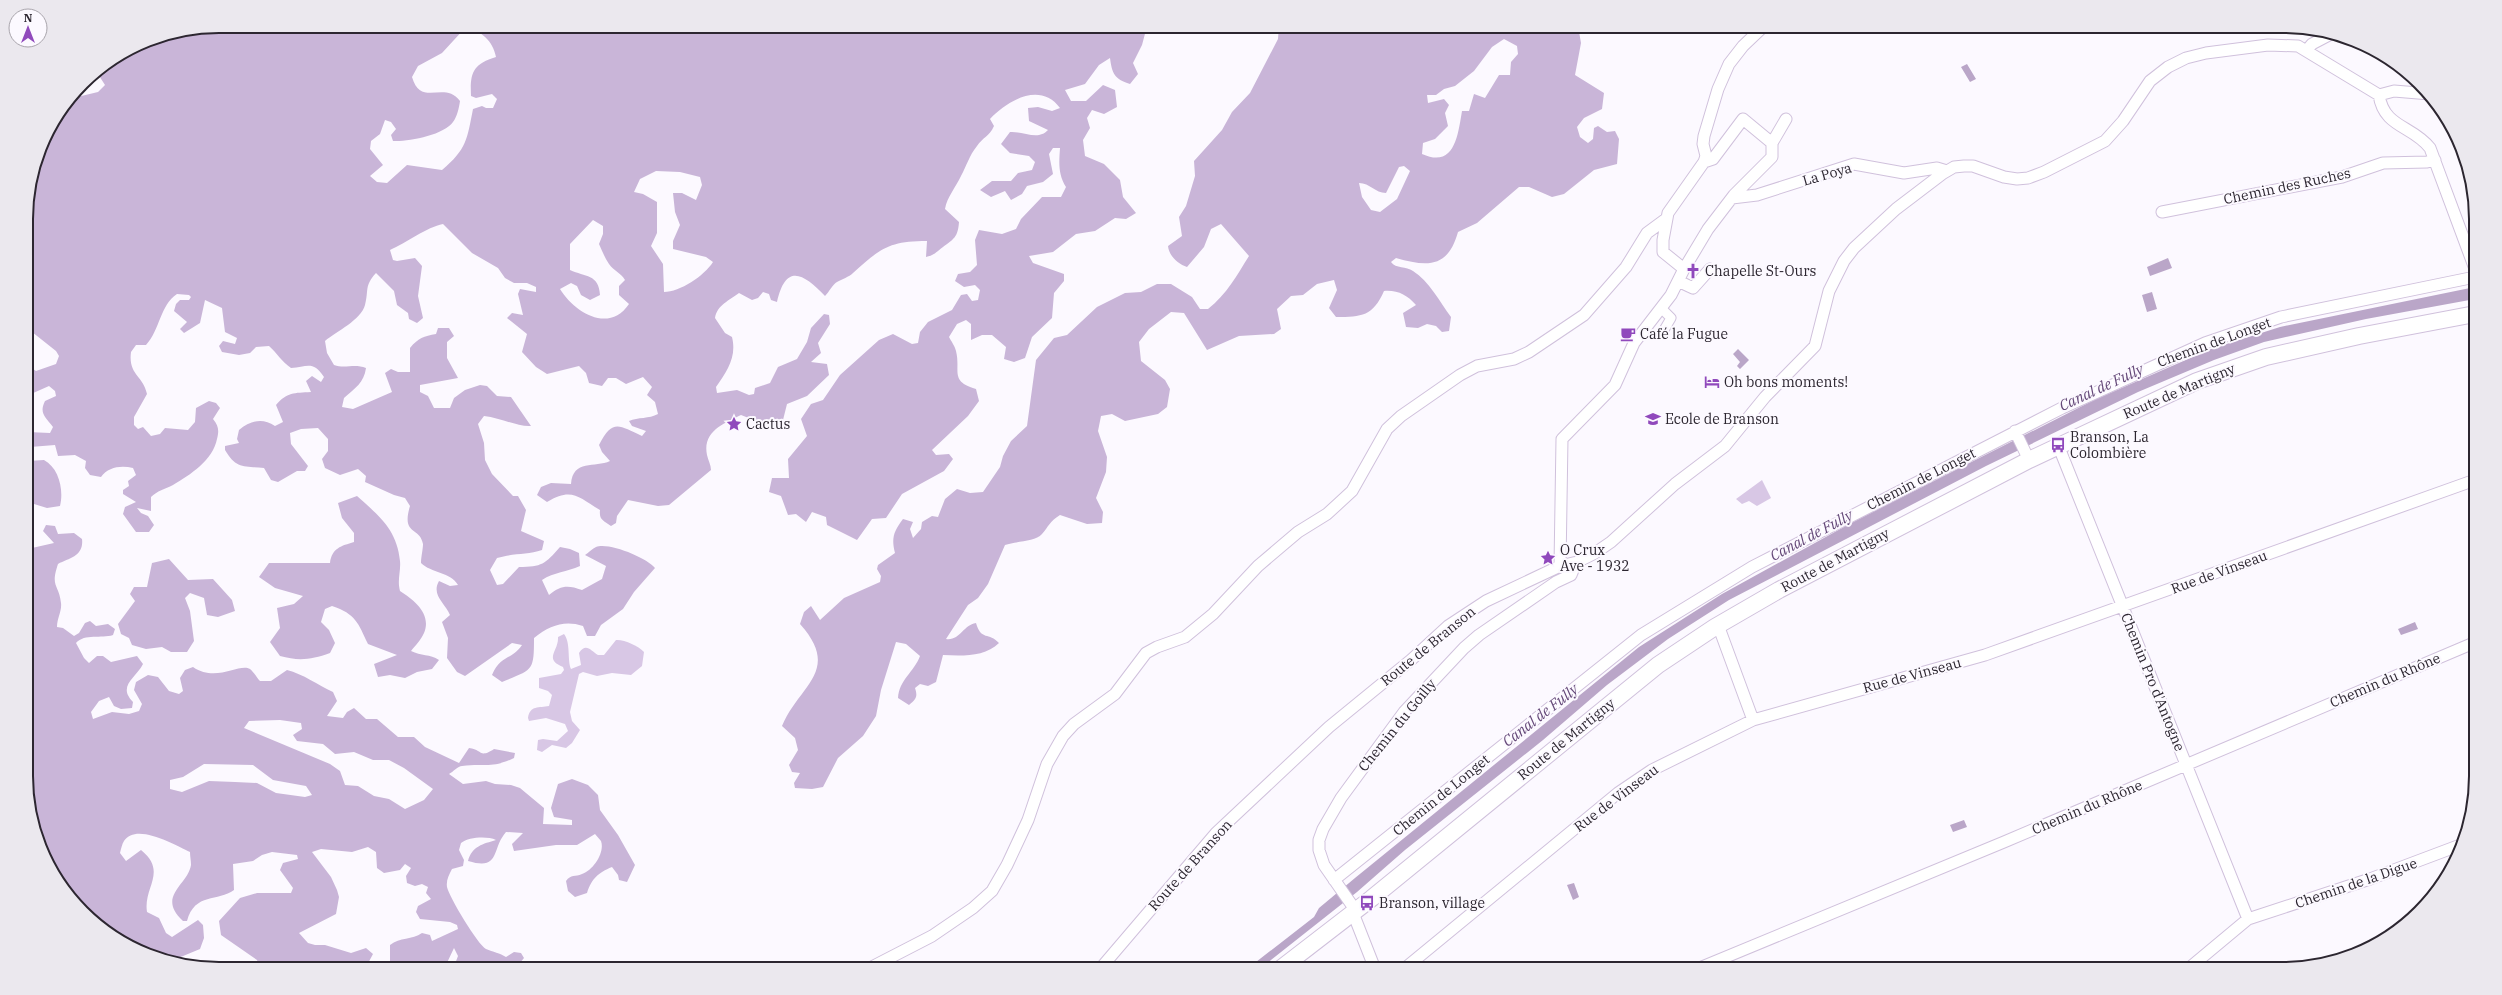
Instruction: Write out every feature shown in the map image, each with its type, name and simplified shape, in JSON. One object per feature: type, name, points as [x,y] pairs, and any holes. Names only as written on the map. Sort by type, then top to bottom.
[{"type":"main road","name":"Route de Martigny","points":[[1289,962],[1637,681],[1718,625],[1847,553],[2058,445],[2157,398],[2242,364],[2359,336],[2469,315]]},
{"type":"street","points":[[882,962],[932,936],[973,908],[992,891],[1007,866],[1028,820],[1047,764],[1063,736],[1074,724],[1115,694],[1146,653],[1191,632],[1213,614],[1258,566],[1298,532],[1327,514],[1352,491],[1387,429],[1401,416],[1460,375],[1478,366],[1514,359],[1529,352],[1584,315],[1626,267],[1647,233],[1666,219],[1704,162],[1706,156],[1703,144],[1704,136],[1718,89],[1729,64],[1743,46],[1757,33]]},
{"type":"street","points":[[2307,50],[2325,38]]},
{"type":"street","points":[[1947,171],[1954,168],[1973,166],[2004,177],[2028,178],[2105,141],[2123,121],[2150,81],[2168,67],[2186,58],[2206,53],[2268,45],[2298,46],[2307,50],[2332,69],[2379,95],[2386,116],[2392,121],[2419,135],[2430,148],[2469,255]]},
{"type":"street","points":[[2379,95],[2394,91],[2421,93]]},
{"type":"street","points":[[1704,162],[1713,159],[1743,119],[1772,144]]},
{"type":"street","points":[[1565,565],[1562,439],[1615,385],[1634,343],[1671,295],[1684,269],[1708,229],[1732,198],[1772,157],[1772,144],[1786,119]]},
{"type":"street","name":"Chemin des Ruches","points":[[2162,212],[2342,177],[2383,163],[2427,162],[2435,160]]},
{"type":"street","name":"La Poya","points":[[1732,198],[1757,195],[1854,164],[1904,173],[1937,168],[1947,171]]},
{"type":"street","name":"Route de Branson","points":[[1106,962],[1216,833],[1329,727],[1457,619],[1486,600],[1565,565],[1586,558],[1611,542],[1675,484],[1725,446],[1765,397],[1815,346],[1829,291],[1844,261],[1854,248],[1896,209],[1947,171]]},
{"type":"street","points":[[1666,219],[1663,252],[1684,269]]},
{"type":"street","points":[[1678,281],[1693,288],[1710,269]]},
{"type":"street","name":"Chemin de Longet","points":[[1336,883],[1658,624],[1752,567],[2015,431],[2157,363],[2248,327],[2281,317],[2469,278]]},
{"type":"street","points":[[1661,308],[1671,318],[1664,330]]},
{"type":"street","points":[[2015,431],[2029,460]]},
{"type":"street","name":"Chemin Pro d'Antogne","points":[[2058,445],[2248,918]]},
{"type":"street","name":"Rue de Vinseau","points":[[1413,962],[1618,793],[1652,770],[1753,720],[1985,655],[2123,608],[2469,482]]},
{"type":"street","name":"Chemin du Goilly","points":[[1373,962],[1353,909],[1324,866],[1319,840],[1341,798],[1384,737],[1423,690],[1464,648],[1479,635],[1556,582],[1571,575],[1573,570],[1565,565]]},
{"type":"street","points":[[1718,625],[1753,720]]},
{"type":"street","name":"Chemin du Rhône","points":[[1714,962],[2004,842],[2469,645]]},
{"type":"street","name":"Chemin de la Digue","points":[[2248,918],[2370,880],[2455,847]]},
{"type":"street","points":[[2196,962],[2248,918]]},
{"type":"shaded area","points":[[207,33],[460,33],[442,53],[418,66],[412,77],[416,86],[421,91],[427,93],[447,93],[454,95],[460,101],[458,112],[453,122],[442,131],[425,137],[393,141],[391,135],[396,129],[391,122],[385,120],[380,134],[371,141],[370,149],[383,165],[370,176],[377,182],[387,183],[407,165],[442,170],[457,156],[465,143],[473,109],[482,106],[486,108],[493,108],[497,99],[492,94],[476,98],[471,96],[471,82],[474,71],[482,63],[496,57],[489,41],[479,33],[1145,33],[1142,45],[1133,63],[1138,74],[1130,84],[1117,78],[1113,72],[1110,58],[1099,65],[1085,84],[1065,90],[1071,101],[1086,101],[1103,85],[1115,90],[1117,107],[1104,114],[1092,110],[1087,118],[1090,128],[1083,140],[1085,156],[1104,164],[1120,180],[1123,197],[1136,213],[1126,219],[1115,218],[1095,231],[1076,234],[1053,252],[1029,256],[1033,263],[1064,274],[1064,281],[1054,293],[1052,318],[1032,337],[1025,358],[1014,362],[1004,359],[1006,347],[992,335],[982,335],[971,340],[971,324],[966,320],[957,324],[949,337],[956,351],[959,379],[968,386],[976,389],[979,401],[968,416],[932,450],[936,455],[949,454],[953,459],[944,471],[902,494],[886,518],[872,519],[857,540],[827,525],[826,517],[812,512],[806,522],[796,514],[788,515],[781,496],[769,492],[772,478],[789,478],[788,459],[807,436],[801,419],[811,404],[823,400],[840,375],[879,340],[893,334],[912,344],[918,343],[920,332],[928,322],[952,310],[961,295],[967,294],[972,301],[978,300],[980,290],[975,285],[964,287],[955,281],[958,274],[970,272],[977,265],[975,240],[979,230],[1002,234],[1016,229],[1021,219],[1042,197],[1061,197],[1066,187],[1060,173],[1060,148],[1053,148],[1049,154],[1053,174],[1043,182],[1027,186],[1022,194],[1011,200],[1005,191],[991,197],[980,190],[992,181],[1011,181],[1018,173],[1032,170],[1035,162],[1029,156],[1010,153],[1001,144],[1010,132],[1040,135],[1048,130],[1029,121],[1028,108],[1038,107],[1052,111],[1060,108],[1052,100],[1043,96],[1034,95],[1014,100],[990,119],[994,126],[972,153],[946,205],[945,209],[959,222],[958,231],[950,242],[933,254],[926,257],[927,241],[914,241],[894,245],[878,252],[851,274],[836,283],[825,296],[810,282],[796,276],[785,281],[777,302],[771,300],[769,294],[763,292],[758,298],[752,300],[739,293],[721,306],[716,313],[715,318],[725,333],[732,337],[733,351],[730,364],[716,387],[717,393],[737,390],[749,395],[754,394],[755,388],[770,383],[778,367],[797,359],[807,342],[811,328],[824,314],[829,315],[830,324],[818,343],[821,353],[811,362],[827,364],[829,375],[807,396],[787,404],[783,420],[772,427],[741,415],[716,429],[711,434],[706,447],[711,470],[669,505],[658,506],[628,500],[617,516],[616,523],[611,526],[601,518],[600,510],[580,498],[563,495],[547,502],[537,495],[541,487],[551,483],[571,484],[573,476],[580,468],[610,461],[602,452],[599,445],[608,431],[613,428],[622,427],[642,436],[646,431],[632,426],[629,421],[651,417],[658,414],[655,402],[647,395],[652,387],[643,377],[626,384],[616,378],[608,378],[602,386],[589,383],[586,373],[579,366],[547,374],[536,367],[522,352],[527,334],[507,318],[512,313],[523,315],[518,294],[520,289],[536,292],[536,287],[527,283],[514,283],[505,278],[498,268],[472,253],[443,224],[430,228],[390,250],[393,260],[397,261],[415,258],[422,266],[418,296],[423,318],[417,323],[409,319],[408,313],[397,305],[394,291],[376,273],[372,277],[368,285],[365,305],[359,316],[325,341],[327,353],[334,365],[358,366],[366,368],[361,381],[344,398],[342,407],[353,409],[392,392],[385,373],[391,369],[398,372],[410,372],[410,348],[422,338],[436,334],[438,328],[449,328],[454,336],[447,342],[447,358],[458,378],[420,385],[420,392],[428,396],[434,408],[450,408],[454,398],[465,390],[480,385],[487,386],[497,396],[511,397],[531,426],[484,416],[478,424],[484,443],[485,460],[492,474],[513,496],[518,496],[526,510],[521,531],[544,541],[542,550],[497,558],[490,570],[497,585],[503,584],[519,567],[538,565],[546,561],[560,547],[579,553],[580,566],[551,575],[542,580],[549,595],[557,589],[565,587],[573,587],[582,590],[602,579],[606,566],[585,555],[596,547],[610,547],[627,552],[651,564],[655,568],[634,592],[623,609],[601,625],[595,636],[587,636],[583,626],[576,624],[564,624],[552,627],[534,638],[533,657],[530,668],[502,682],[492,675],[495,668],[503,660],[518,650],[522,645],[512,643],[465,676],[457,672],[447,658],[448,638],[442,622],[450,615],[438,595],[437,586],[439,581],[450,586],[458,585],[451,577],[430,569],[421,563],[423,544],[421,538],[409,526],[408,516],[410,506],[405,498],[394,495],[365,482],[366,476],[358,469],[340,475],[325,468],[322,459],[328,451],[328,439],[318,428],[301,429],[290,433],[291,444],[308,466],[305,471],[297,471],[278,482],[271,480],[264,468],[237,464],[229,456],[225,450],[225,446],[239,443],[237,439],[239,430],[247,424],[256,421],[270,423],[275,426],[283,422],[276,405],[287,395],[311,392],[306,381],[312,376],[321,382],[324,377],[313,366],[291,368],[269,346],[256,347],[250,353],[239,355],[222,352],[219,346],[223,341],[235,344],[237,338],[225,332],[222,308],[205,300],[200,323],[184,333],[180,329],[187,322],[174,311],[176,304],[180,300],[189,300],[191,297],[189,295],[177,294],[167,304],[151,339],[146,345],[136,345],[131,352],[132,366],[147,394],[134,417],[134,425],[138,429],[143,427],[151,436],[160,434],[165,428],[188,430],[195,422],[196,408],[209,401],[216,403],[220,408],[213,419],[218,429],[218,433],[215,447],[211,454],[200,466],[186,477],[153,495],[151,497],[151,511],[137,508],[141,513],[148,516],[154,525],[149,532],[136,532],[123,514],[125,507],[136,502],[123,494],[123,490],[129,486],[128,481],[136,475],[133,468],[124,467],[111,469],[101,477],[90,475],[85,468],[86,461],[75,455],[58,456],[55,445],[33,447],[33,432],[50,433],[53,427],[44,415],[43,405],[45,401],[56,396],[55,391],[49,386],[33,393],[33,369],[36,371],[56,364],[59,356],[56,351],[33,333],[33,207],[39,171],[52,137],[71,106],[78,97],[98,92],[105,85],[99,76],[116,64],[137,52],[171,39]],"holes":[[[656,171],[680,172],[700,177],[702,185],[696,200],[682,193],[673,193],[675,212],[680,225],[673,241],[673,249],[706,257],[713,262],[698,278],[677,289],[664,292],[663,264],[651,246],[657,233],[657,202],[643,194],[634,192],[640,179]],[[593,220],[603,226],[603,234],[599,244],[605,257],[609,264],[625,280],[619,286],[619,295],[629,304],[621,313],[612,318],[602,319],[583,312],[574,305],[560,289],[571,283],[577,286],[581,295],[590,300],[600,295],[599,288],[594,280],[586,275],[570,270],[570,244]]]},
{"type":"shaded area","points":[[1278,33],[1579,33],[1581,43],[1575,75],[1604,93],[1602,109],[1584,118],[1577,127],[1580,137],[1588,143],[1593,139],[1594,128],[1598,126],[1607,132],[1615,131],[1619,139],[1617,164],[1594,170],[1564,194],[1552,197],[1529,187],[1519,187],[1477,223],[1458,232],[1449,253],[1442,258],[1435,262],[1427,263],[1418,263],[1396,258],[1391,262],[1396,266],[1413,271],[1424,280],[1451,317],[1449,331],[1442,332],[1436,326],[1427,324],[1418,328],[1406,327],[1403,313],[1416,305],[1406,296],[1394,291],[1384,291],[1376,306],[1366,313],[1353,316],[1336,317],[1329,308],[1337,290],[1334,280],[1317,284],[1303,295],[1291,296],[1277,309],[1281,329],[1274,334],[1239,336],[1207,350],[1184,313],[1171,312],[1149,329],[1139,342],[1141,361],[1165,380],[1170,389],[1167,407],[1158,414],[1125,421],[1112,414],[1101,416],[1098,431],[1107,457],[1106,472],[1096,498],[1103,512],[1102,523],[1087,524],[1060,515],[1051,522],[1039,537],[1005,545],[988,584],[978,598],[968,605],[946,639],[955,638],[972,624],[976,623],[980,632],[999,643],[987,651],[973,655],[943,655],[936,682],[928,686],[920,684],[915,688],[916,698],[909,705],[898,698],[899,692],[901,686],[920,656],[906,644],[896,642],[881,690],[876,716],[863,736],[838,758],[823,787],[812,789],[795,788],[794,783],[800,773],[792,772],[789,765],[798,750],[795,738],[782,726],[789,712],[813,677],[817,666],[817,654],[812,640],[800,624],[804,612],[811,606],[820,620],[844,598],[880,582],[881,576],[877,569],[878,565],[895,553],[893,539],[897,527],[903,519],[913,522],[910,529],[913,538],[921,529],[922,522],[932,516],[938,517],[945,499],[957,489],[970,493],[983,492],[1000,467],[1003,456],[1011,441],[1027,426],[1036,360],[1054,338],[1067,335],[1097,307],[1125,293],[1141,292],[1157,284],[1171,284],[1192,297],[1200,309],[1208,309],[1221,297],[1236,277],[1249,256],[1221,224],[1211,229],[1204,247],[1187,267],[1174,259],[1168,246],[1182,236],[1179,217],[1186,206],[1195,176],[1194,161],[1222,130],[1232,112],[1250,93],[1278,39]],"holes":[[[1504,39],[1517,46],[1518,54],[1511,62],[1510,75],[1499,75],[1485,98],[1474,94],[1469,111],[1462,111],[1459,130],[1453,147],[1448,153],[1442,157],[1433,157],[1422,154],[1423,143],[1435,139],[1448,126],[1445,113],[1449,105],[1444,99],[1428,103],[1427,95],[1436,95],[1444,89],[1455,86],[1474,71],[1492,47]],[[1404,166],[1410,171],[1397,199],[1380,212],[1371,210],[1362,197],[1359,183],[1363,183],[1382,193],[1386,193],[1399,167]]]},
{"type":"shaded area","points":[[1967,64],[1976,79],[1970,82],[1961,67]]},
{"type":"shaded area","points":[[2168,258],[2172,268],[2150,276],[2147,267]]},
{"type":"shaded area","name":"Canal de Fully","points":[[2469,288],[2469,300],[2366,319],[2264,342],[2214,360],[2138,392],[1986,466],[1729,600],[1668,639],[1607,685],[1543,740],[1405,850],[1357,892],[1269,962],[1256,962],[1314,917],[1319,908],[1355,878],[1639,647],[1722,594],[1853,522],[2094,400],[2211,349],[2280,327]]},
{"type":"shaded area","points":[[2152,292],[2157,309],[2147,312],[2142,295]]},
{"type":"shaded area","points":[[1738,349],[1749,360],[1740,369],[1737,366],[1740,362],[1733,354]]},
{"type":"shaded area","points":[[44,460],[57,474],[61,487],[60,506],[47,508],[33,504],[33,461]]},
{"type":"shaded area","points":[[1762,480],[1771,498],[1757,506],[1749,501],[1742,504],[1736,499]]},
{"type":"shaded area","points":[[357,496],[379,516],[391,531],[395,540],[400,561],[400,591],[416,603],[424,614],[426,620],[424,633],[411,651],[439,660],[432,669],[417,672],[405,678],[390,675],[378,677],[374,664],[397,655],[368,644],[362,630],[355,620],[346,612],[332,606],[325,609],[321,622],[329,630],[335,643],[330,653],[305,659],[287,658],[280,656],[270,642],[280,628],[277,608],[294,604],[303,596],[275,588],[259,577],[269,563],[330,563],[333,554],[338,548],[354,542],[354,533],[342,518],[338,503]]},
{"type":"shaded area","points":[[46,525],[55,526],[58,534],[74,533],[82,539],[81,549],[78,553],[58,564],[55,582],[60,597],[61,606],[57,627],[63,628],[74,636],[79,633],[85,623],[90,621],[96,626],[108,624],[115,629],[113,635],[88,637],[76,643],[84,658],[89,663],[97,656],[103,656],[111,662],[137,656],[143,664],[129,682],[127,687],[129,696],[133,702],[132,708],[121,709],[114,706],[109,697],[99,701],[91,712],[93,719],[112,712],[129,714],[139,711],[142,704],[134,690],[136,682],[148,675],[158,677],[169,691],[179,694],[183,691],[180,678],[185,670],[193,667],[210,673],[226,672],[240,668],[250,669],[260,681],[271,681],[287,670],[305,677],[333,692],[337,701],[327,716],[343,718],[347,712],[354,708],[366,719],[377,719],[398,737],[414,737],[425,747],[459,763],[469,748],[483,753],[494,749],[515,753],[514,758],[506,761],[493,765],[460,766],[449,774],[463,784],[486,781],[520,788],[544,808],[543,824],[572,825],[572,820],[554,817],[551,808],[558,784],[572,779],[588,785],[598,795],[600,810],[618,835],[635,865],[627,882],[619,880],[618,875],[612,867],[603,871],[593,880],[587,893],[575,897],[568,891],[566,881],[571,876],[580,875],[591,869],[598,860],[602,845],[601,841],[595,834],[577,845],[556,845],[514,851],[512,844],[523,833],[506,832],[501,839],[494,857],[491,861],[486,863],[468,861],[472,852],[479,846],[496,840],[483,838],[469,839],[461,843],[459,850],[464,860],[463,866],[452,869],[447,884],[449,892],[458,910],[482,946],[506,957],[514,952],[521,953],[524,958],[521,962],[456,962],[458,956],[454,948],[447,962],[390,962],[390,945],[394,942],[414,937],[422,933],[430,935],[432,941],[458,929],[457,925],[450,922],[420,919],[416,912],[418,906],[431,899],[426,893],[428,887],[422,884],[415,886],[407,883],[406,876],[411,868],[405,864],[400,870],[384,873],[377,868],[376,852],[368,847],[352,852],[321,849],[312,852],[331,877],[337,890],[339,897],[336,914],[299,933],[308,943],[315,945],[325,945],[351,953],[366,948],[373,954],[369,962],[258,962],[257,960],[221,935],[219,921],[240,898],[257,893],[291,893],[293,888],[280,870],[283,863],[298,859],[297,855],[272,852],[262,855],[253,861],[233,864],[234,890],[228,894],[201,902],[195,906],[187,921],[183,921],[175,912],[172,905],[176,891],[189,872],[191,865],[190,852],[166,840],[146,834],[137,834],[130,836],[124,841],[120,853],[126,861],[141,850],[149,858],[153,865],[154,873],[148,895],[147,912],[159,918],[166,933],[172,937],[198,920],[203,925],[204,938],[200,949],[180,957],[149,948],[126,937],[96,916],[71,889],[52,858],[39,824],[33,788],[33,548],[54,543],[43,531]],"holes":[[[280,720],[301,723],[302,729],[293,735],[297,741],[323,744],[335,754],[354,752],[373,760],[389,760],[404,768],[433,789],[424,800],[405,809],[389,799],[374,796],[358,786],[345,785],[340,771],[330,764],[244,728],[249,721]],[[204,764],[253,765],[273,780],[306,786],[312,795],[305,797],[276,793],[257,783],[235,782],[209,781],[182,792],[170,789],[170,780],[183,777]]]},
{"type":"shaded area","points":[[169,559],[188,580],[213,579],[232,600],[235,611],[218,617],[207,615],[204,598],[190,593],[185,598],[190,611],[194,641],[187,652],[171,652],[162,647],[146,649],[132,645],[129,638],[121,634],[118,624],[135,601],[130,594],[134,587],[147,587],[152,563]]},
{"type":"shaded area","points":[[2415,622],[2418,629],[2401,635],[2398,629]]},
{"type":"shaded area","points":[[564,634],[568,647],[571,669],[581,665],[579,653],[584,648],[588,648],[598,655],[604,655],[616,640],[631,643],[644,652],[642,666],[631,675],[612,673],[597,676],[583,672],[579,674],[570,712],[572,721],[580,730],[572,743],[566,748],[552,745],[542,752],[537,750],[538,740],[543,739],[557,741],[568,731],[565,724],[546,718],[529,721],[528,718],[533,709],[549,706],[552,695],[548,691],[539,688],[539,678],[561,674],[564,670],[563,667],[554,661],[553,654],[558,642],[558,637]]},
{"type":"shaded area","points":[[1964,820],[1967,827],[1953,832],[1950,825]]},
{"type":"shaded area","points":[[1574,883],[1579,897],[1573,900],[1567,885]]},
{"type":"place","name":"Chapelle St-Ours","points":[[1693,271]]},
{"type":"place","name":"Café la Fugue","points":[[1628,334]]},
{"type":"place","name":"Oh bons moments!","points":[[1712,382]]},
{"type":"place","name":"Ecole de Branson","points":[[1653,419]]},
{"type":"place","name":"Cactus","points":[[734,424]]},
{"type":"place","name":"Branson, La Colombière","points":[[2058,445]]},
{"type":"place","name":"O Crux Ave - 1932","points":[[1548,558]]},
{"type":"place","name":"Branson, village","points":[[1367,903]]}]
